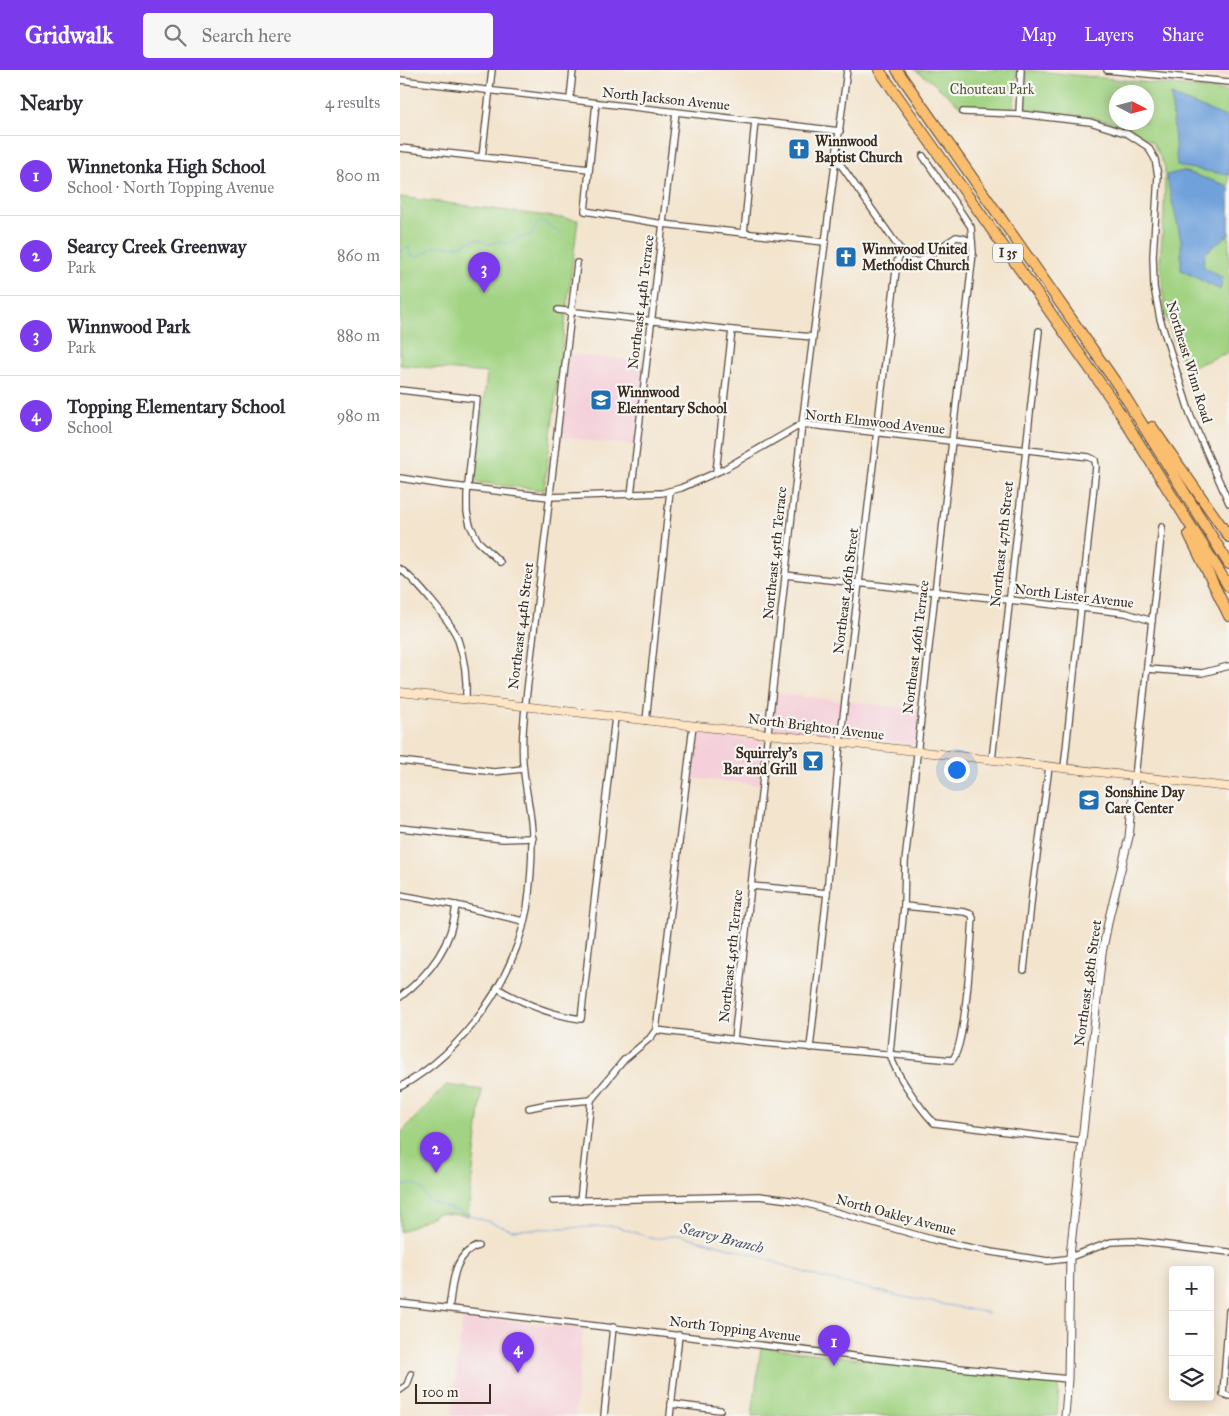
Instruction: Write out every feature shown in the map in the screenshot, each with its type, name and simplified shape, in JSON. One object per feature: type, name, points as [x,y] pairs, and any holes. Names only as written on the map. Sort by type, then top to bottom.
[{"type":"highway","name":"I 35","points":[[879,70],[1110,397],[1229,587]]},
{"type":"highway","name":"I 35","points":[[897,70],[1119,387],[1229,564]]},
{"type":"highway","points":[[1119,387],[1134,403],[1229,537]]},
{"type":"highway","points":[[1169,493],[1229,616]]},
{"type":"main road","name":"North Brighton Avenue","points":[[400,692],[525,708],[693,725],[1229,787]]},
{"type":"street","points":[[482,158],[492,70]]},
{"type":"street","points":[[570,99],[572,70]]},
{"type":"street","name":"Northeast 45th Terrace","points":[[734,1040],[802,424],[847,70]]},
{"type":"street","points":[[1019,114],[1021,70]]},
{"type":"street","points":[[1107,70],[1229,82]]},
{"type":"street","name":"North Jackson Avenue","points":[[400,80],[840,131]]},
{"type":"street","points":[[596,103],[584,211],[663,224],[824,242]]},
{"type":"street","name":"Northeast 44th Terrace","points":[[632,495],[676,112]]},
{"type":"street","name":"Northeast Winn Road","points":[[963,112],[1019,114],[1090,122],[1128,134],[1148,147],[1156,159],[1158,176],[1153,256],[1154,287],[1160,319],[1192,417],[1229,503]]},
{"type":"street","points":[[744,233],[755,121]]},
{"type":"street","points":[[400,148],[589,169]]},
{"type":"street","name":"Northeast 46th Terrace","points":[[890,1056],[904,906],[905,862],[973,253],[971,226],[923,156]]},
{"type":"street","points":[[836,158],[909,262],[916,263],[956,237],[972,242]]},
{"type":"street","name":"Northeast 46th Street","points":[[810,1048],[827,893],[840,743],[898,262],[901,252]]},
{"type":"street","name":"Northeast 44th Street","points":[[400,1087],[436,1061],[460,1038],[491,998],[511,958],[527,909],[533,838],[523,769],[525,708],[577,263]]},
{"type":"street","points":[[558,310],[732,330],[813,337]]},
{"type":"street","points":[[716,472],[732,330]]},
{"type":"street","name":"Northeast 47th Street","points":[[992,760],[1039,331]]},
{"type":"street","points":[[400,390],[477,399],[466,505],[470,525],[480,544],[500,562]]},
{"type":"street","name":"North Elmwood Avenue","points":[[400,478],[549,497],[651,495],[670,492],[716,472],[741,460],[802,424],[1089,457],[1095,460],[1096,467],[1081,608]]},
{"type":"street","points":[[646,721],[670,492]]},
{"type":"street","name":"Northeast 48th Street","points":[[1065,1416],[1068,1379],[1070,1256],[1102,953],[1129,837],[1162,527]]},
{"type":"street","points":[[400,569],[406,572],[431,600],[458,638],[467,679],[466,700]]},
{"type":"street","name":"North Lister Avenue","points":[[785,575],[1126,613],[1152,621]]},
{"type":"street","points":[[1064,768],[1081,608]]},
{"type":"street","points":[[1147,669],[1202,673],[1229,666]]},
{"type":"street","points":[[496,988],[535,1009],[558,1016],[582,1020],[615,717]]},
{"type":"street","points":[[580,1201],[590,1100],[624,1060],[650,1038],[656,1030],[693,725]]},
{"type":"street","points":[[400,761],[494,772],[523,769]]},
{"type":"street","points":[[1024,970],[1048,767]]},
{"type":"street","points":[[400,828],[503,839],[533,838]]},
{"type":"street","points":[[752,886],[827,893]]},
{"type":"street","points":[[400,895],[456,905],[523,921]]},
{"type":"street","points":[[400,998],[421,979],[439,958],[451,933],[456,905]]},
{"type":"street","points":[[656,1030],[734,1040],[949,1061],[954,1058],[957,1052],[964,1014],[973,918],[971,914],[904,906]]},
{"type":"street","points":[[890,1056],[891,1062],[900,1076],[934,1123],[1082,1141]]},
{"type":"street","points":[[529,1108],[590,1100]]},
{"type":"street","name":"North Oakley Avenue","points":[[553,1201],[775,1197],[797,1201],[934,1240],[1048,1261],[1062,1260],[1103,1244],[1126,1241],[1229,1252]]},
{"type":"street","points":[[449,1308],[458,1264],[465,1254],[478,1246]]},
{"type":"street","name":"North Topping Avenue","points":[[400,1303],[930,1365],[1068,1379]]},
{"type":"street","points":[[1229,1311],[1222,1394],[1229,1396]]},
{"type":"street","points":[[604,1416],[613,1328]]},
{"type":"street","points":[[670,1416],[679,1335]]},
{"type":"street","points":[[400,1390],[407,1385],[411,1374]]},
{"type":"street","points":[[671,1404],[720,1410]]},
{"type":"shaded area","points":[[1162,70],[1229,70],[1229,76],[1228,76]]},
{"type":"shaded area","name":"Winnwood Elementary School","points":[[568,354],[645,363],[635,446],[558,437]]},
{"type":"shaded area","points":[[775,693],[843,701],[839,734],[836,736],[772,727]]},
{"type":"shaded area","points":[[848,701],[920,710],[916,742],[913,745],[846,736]]},
{"type":"shaded area","points":[[697,733],[765,741],[759,785],[690,778]]},
{"type":"shaded area","points":[[463,1316],[583,1329],[575,1416],[451,1416]]},
{"type":"green space","name":"Chouteau Park","points":[[915,70],[1017,70],[1014,105],[1009,110],[960,106]]},
{"type":"green space","points":[[1026,70],[1229,91],[1229,352],[1185,370],[1165,314],[1160,261],[1165,167],[1153,143],[1134,130],[1154,130],[1154,85],[1109,85],[1109,122],[1091,117],[1025,109]]},
{"type":"green space","points":[[400,197],[578,220],[544,490],[474,482],[487,373],[400,365]]},
{"type":"green space","points":[[446,1085],[482,1090],[468,1216],[439,1213],[400,1232],[400,1134]]},
{"type":"green space","points":[[761,1347],[1055,1382],[1059,1383],[1057,1416],[752,1416]]},
{"type":"water","points":[[1171,95],[1229,118],[1229,175],[1177,166]]},
{"type":"water","points":[[1183,171],[1229,186],[1229,234],[1205,253],[1203,266],[1223,278],[1220,290],[1181,270],[1181,240],[1166,175]]},
{"type":"waterway","points":[[400,251],[409,247],[410,255],[418,256],[434,247],[459,246],[480,239],[488,244],[497,241],[508,244],[518,238],[530,236],[540,220],[561,233]]},
{"type":"waterway","name":"Searcy Branch","points":[[400,1186],[415,1184],[422,1189],[429,1201],[512,1230],[615,1226],[654,1239],[680,1235],[749,1253],[815,1276],[899,1296],[989,1313]]},
{"type":"place","name":"Winnwood Baptist Church","points":[[799,149]]},
{"type":"place","name":"Winnwood United Methodist Church","points":[[846,257]]},
{"type":"place","name":"Winnwood Park","points":[[484,293]]},
{"type":"place","name":"Winnwood Elementary School","points":[[601,400]]},
{"type":"place","name":"Squirrely's Bar and Grill","points":[[813,761]]},
{"type":"place","name":"Sonshine Day Care Center","points":[[1089,800]]},
{"type":"place","name":"Searcy Creek Greenway","points":[[436,1173]]},
{"type":"place","name":"Winnetonka High School","points":[[834,1366]]},
{"type":"place","name":"Topping Elementary School","points":[[518,1373]]}]
